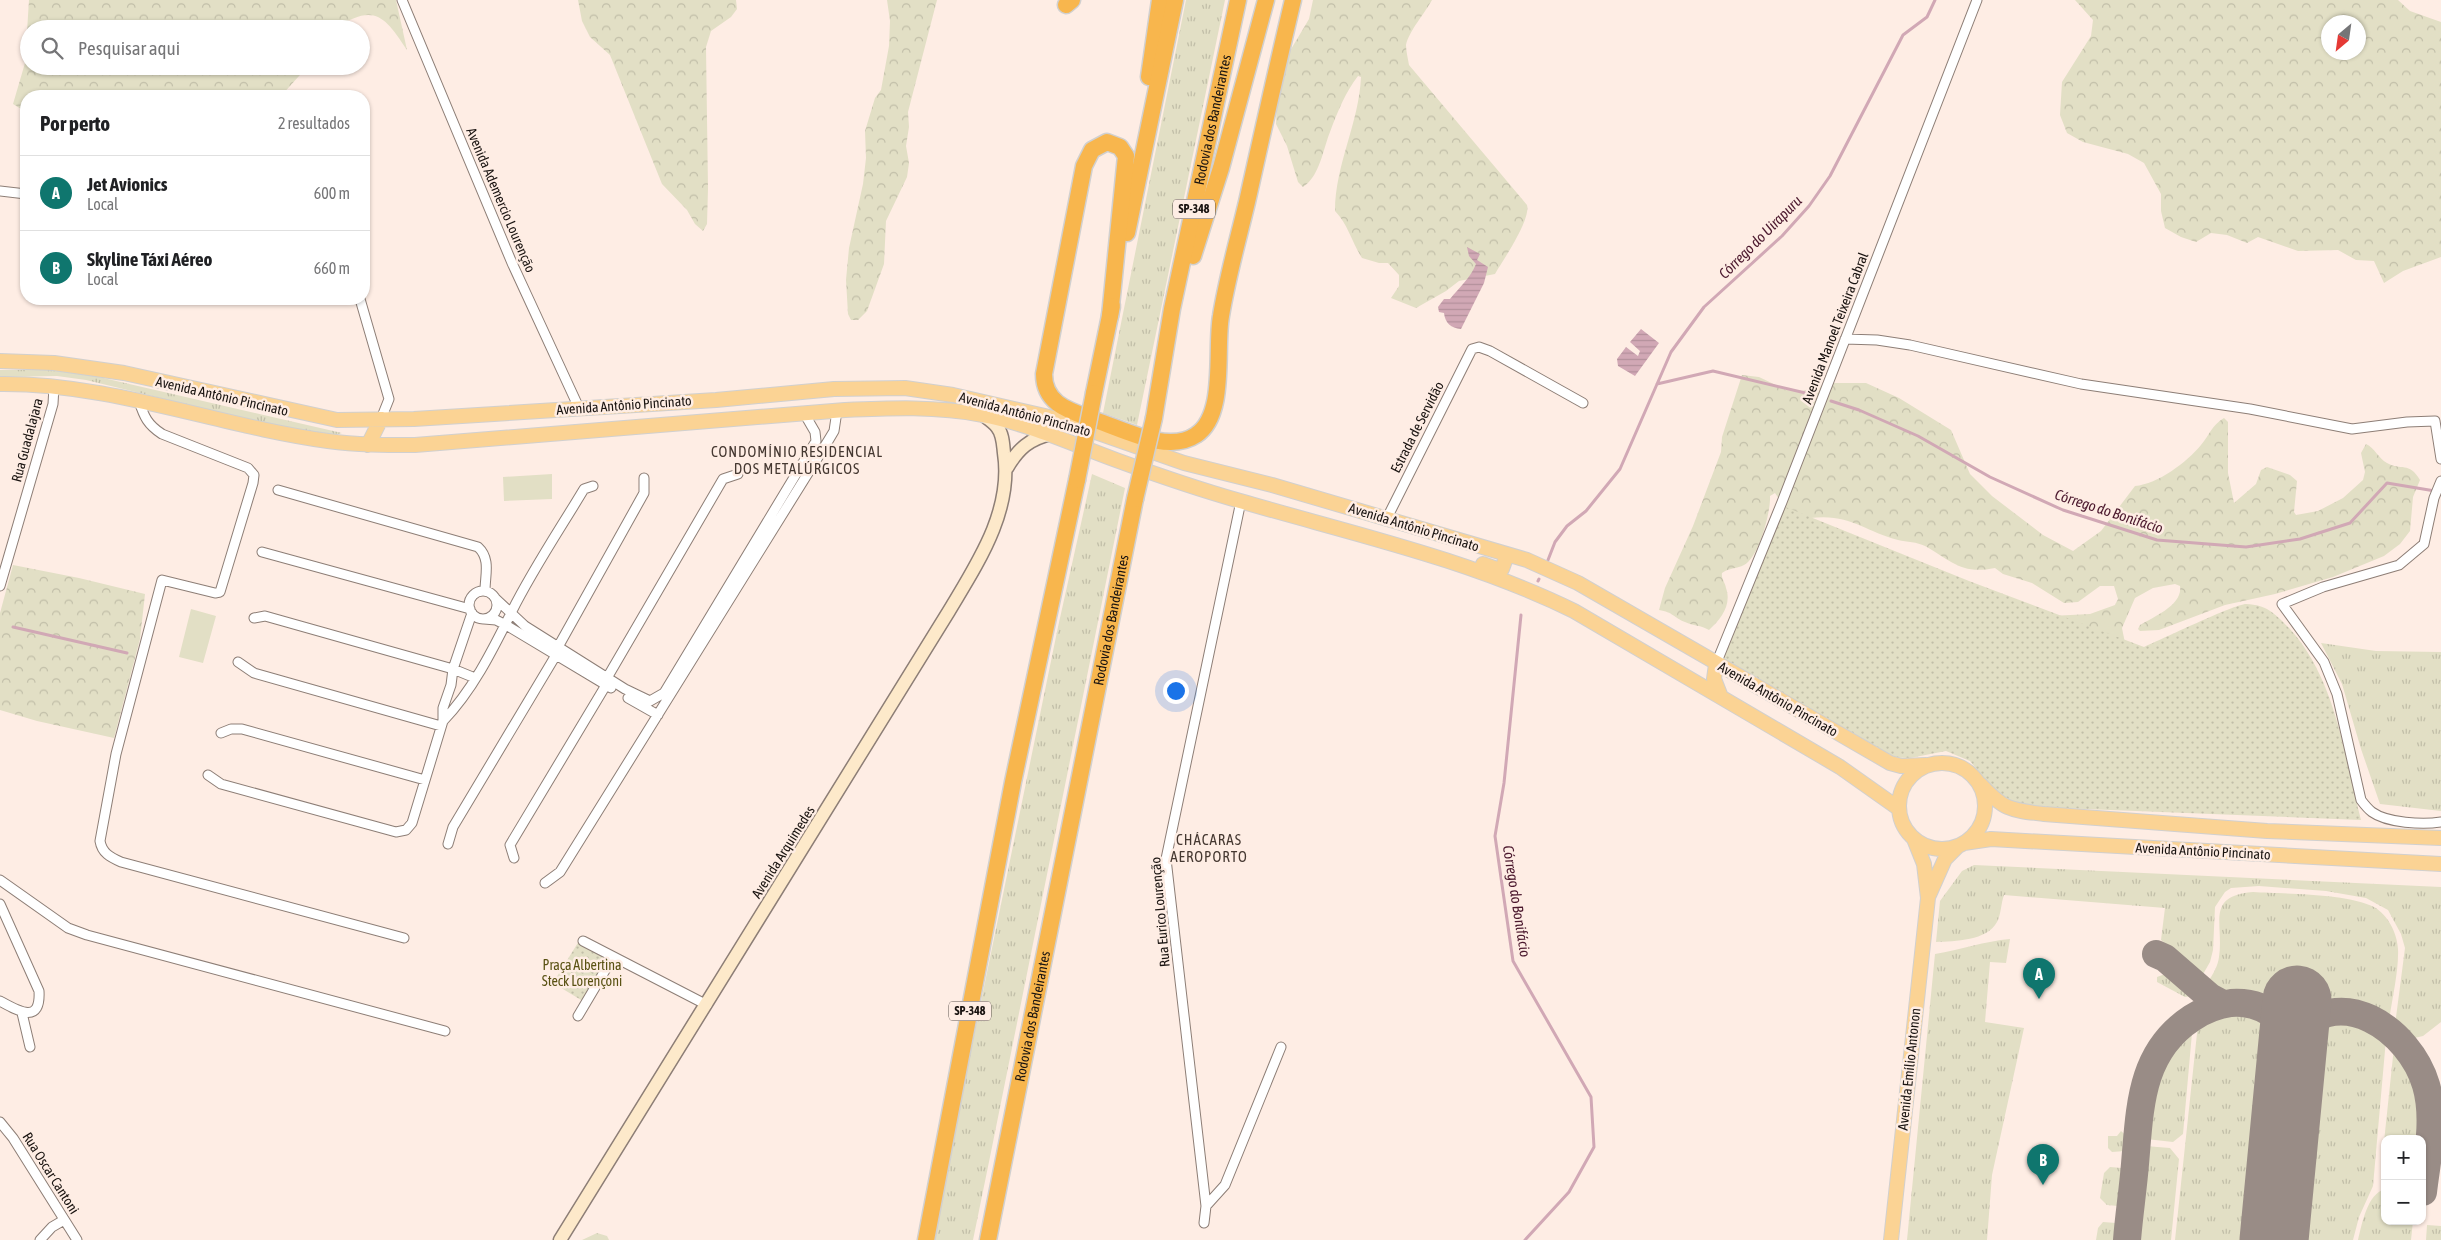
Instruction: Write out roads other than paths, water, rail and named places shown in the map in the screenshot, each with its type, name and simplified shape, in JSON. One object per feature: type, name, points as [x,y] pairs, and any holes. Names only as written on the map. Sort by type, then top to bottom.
[{"type":"highway","points":[[1150,127],[1148,86],[1160,0]]},
{"type":"highway","name":"SP-348","points":[[926,1240],[1013,782],[1175,0]]},
{"type":"highway","name":"Rodovia dos Bandeirantes","points":[[988,1240],[1154,418],[1172,309],[1238,0]]},
{"type":"highway","points":[[1172,309],[1192,258],[1221,168],[1266,0]]},
{"type":"highway","points":[[1110,316],[1126,156],[1120,147],[1107,142],[1095,147],[1084,166],[1044,374],[1045,386],[1052,398],[1063,408],[1146,437],[1175,441],[1187,440],[1196,435],[1205,426],[1214,401],[1218,374],[1221,316],[1293,0]]},
{"type":"main road","name":"Avenida Antônio Pincinato","points":[[0,361],[54,363],[124,373],[337,420],[476,416],[716,400],[807,391],[904,388],[992,402],[1058,420],[1184,463],[1272,485],[1528,560],[1578,583],[1890,763],[1900,766],[1926,765],[1938,762],[1962,767],[1996,802],[2010,810],[2267,831],[2441,838]]},
{"type":"main road","name":"Avenida Antônio Pincinato","points":[[0,384],[54,386],[97,392],[288,434],[368,445],[415,445],[804,413],[908,407],[982,415],[1052,434],[1116,460],[1241,501],[1429,554],[1510,582],[1550,599],[1840,767],[1898,808]]},
{"type":"main road","points":[[807,391],[827,400],[838,411]]},
{"type":"main road","name":"Avenida Arquimedes","points":[[560,1240],[968,579],[991,537],[1001,503],[1007,468],[999,429],[982,415]]},
{"type":"main road","points":[[453,441],[454,429],[460,422],[476,416]]},
{"type":"main road","points":[[368,445],[381,419]]},
{"type":"main road","name":"Avenida Arquimedes","points":[[1007,468],[1015,455],[1028,442],[1038,436],[1052,434]]},
{"type":"main road","points":[[1387,518],[1387,530],[1398,545]]},
{"type":"main road","points":[[1429,554],[1448,554],[1497,569],[1505,565],[1507,555]]},
{"type":"main road","points":[[1716,664],[1714,679],[1721,697]]},
{"type":"main road","points":[[1926,765],[1914,772],[1905,782],[1898,808],[1901,820],[1914,839],[1924,864],[1928,898]]},
{"type":"main road","points":[[1928,898],[1945,859],[1979,829],[1986,810],[1985,797],[1980,784]]},
{"type":"main road","name":"Avenida Antônio Pincinato","points":[[1914,839],[1935,849],[1991,840],[2441,864]]},
{"type":"main road","name":"Avenida Emílio Antonon","points":[[1891,1240],[1928,898]]},
{"type":"street","name":"Avenida Ademercio Lourenção","points":[[402,0],[512,263],[579,408]]},
{"type":"street","name":"Avenida Manoel Teixeira Cabral","points":[[1716,664],[1977,0]]},
{"type":"street","points":[[0,191],[20,193]]},
{"type":"street","points":[[362,305],[389,399],[381,419]]},
{"type":"street","points":[[1845,339],[1877,340],[1910,345],[2081,384],[2250,408],[2352,429],[2407,422],[2435,422],[2441,459]]},
{"type":"street","name":"Estrada de Servidão","points":[[1387,518],[1472,349],[1479,346],[1490,351],[1583,403]]},
{"type":"street","name":"Rua Guadalajara","points":[[0,586],[53,404],[54,386]]},
{"type":"street","points":[[139,401],[144,417],[152,427],[162,434],[248,468],[254,475],[220,592],[215,593],[162,580],[110,778],[101,831],[101,849],[121,862],[404,938]]},
{"type":"street","points":[[545,882],[560,872],[658,716],[834,431],[838,411]]},
{"type":"street","points":[[606,682],[641,699],[650,701],[664,693],[816,441],[815,432],[804,413]]},
{"type":"street","points":[[514,858],[510,845],[723,479],[738,474]]},
{"type":"street","points":[[448,844],[453,828],[557,651],[644,493],[644,478]]},
{"type":"street","points":[[2440,483],[2434,498],[2424,544],[2399,565],[2323,586],[2282,604],[2324,662],[2337,694],[2361,800],[2372,812],[2395,820],[2425,824],[2441,822]]},
{"type":"street","points":[[442,723],[452,712],[475,678],[584,489],[593,486]]},
{"type":"street","points":[[278,490],[478,547],[485,553],[487,561],[485,591]]},
{"type":"street","name":"Rua Eurico Lourenção","points":[[1204,1223],[1206,1206],[1166,859],[1241,501]]},
{"type":"street","points":[[262,552],[471,611],[484,619],[496,620],[557,651],[658,716]]},
{"type":"street","points":[[485,591],[496,598],[525,626],[557,651]]},
{"type":"street","points":[[208,775],[222,784],[396,832],[406,830],[412,823],[442,723],[443,708],[451,685],[453,669],[471,611],[472,596],[485,591]]},
{"type":"street","points":[[484,619],[496,612],[496,598]]},
{"type":"street","points":[[254,618],[265,616],[453,669],[475,678]]},
{"type":"street","points":[[238,662],[254,673],[442,723]]},
{"type":"street","points":[[221,733],[231,729],[242,729],[425,780]]},
{"type":"street","points":[[0,880],[68,928],[87,935],[445,1030]]},
{"type":"street","points":[[0,904],[39,991],[36,1008],[30,1013],[22,1013],[0,1001]]},
{"type":"street","points":[[583,940],[706,1005]]},
{"type":"street","points":[[578,1016],[612,957]]},
{"type":"street","points":[[22,1013],[30,1047]]},
{"type":"street","points":[[1206,1206],[1225,1185],[1281,1047]]},
{"type":"street","name":"Rua Oscar Cantoni","points":[[0,1122],[13,1138],[77,1240]]},
{"type":"street","points":[[40,1240],[52,1227],[64,1220]]},
{"type":"waterway","name":"Córrego do Uirapuru","points":[[1548,560],[1555,542],[1567,526],[1586,511],[1620,469],[1671,352],[1704,307],[1782,236],[1809,206],[1830,176],[1903,35],[1927,17],[1935,0]]},
{"type":"waterway","points":[[1657,384],[1713,371],[1814,395]]},
{"type":"waterway","name":"Córrego do Bonifácio","points":[[1831,401],[1859,410],[1918,436],[1990,477],[2063,510],[2157,540],[2246,547],[2300,539],[2350,523],[2387,483],[2435,491]]},
{"type":"waterway","name":"Córrego do Bonifácio","points":[[1521,615],[1504,783],[1495,836],[1513,961],[1591,1097],[1594,1147],[1569,1192],[1525,1240]]},
{"type":"waterway","points":[[13,627],[127,653]]},
{"type":"place","name":"Jet Avionics","points":[[2039,999]]},
{"type":"place","name":"Skyline Táxi Aéreo","points":[[2043,1185]]},
{"type":"district","name":"CONDOMÍNIO RESIDENCIAL DOS METALÚRGICOS","points":[[797,460]]},
{"type":"district","name":"CHÁCARAS AEROPORTO","points":[[1209,848]]},
{"type":"park label","name":"Praça Albertina Steck Lorençoni","points":[[582,974]]}]
